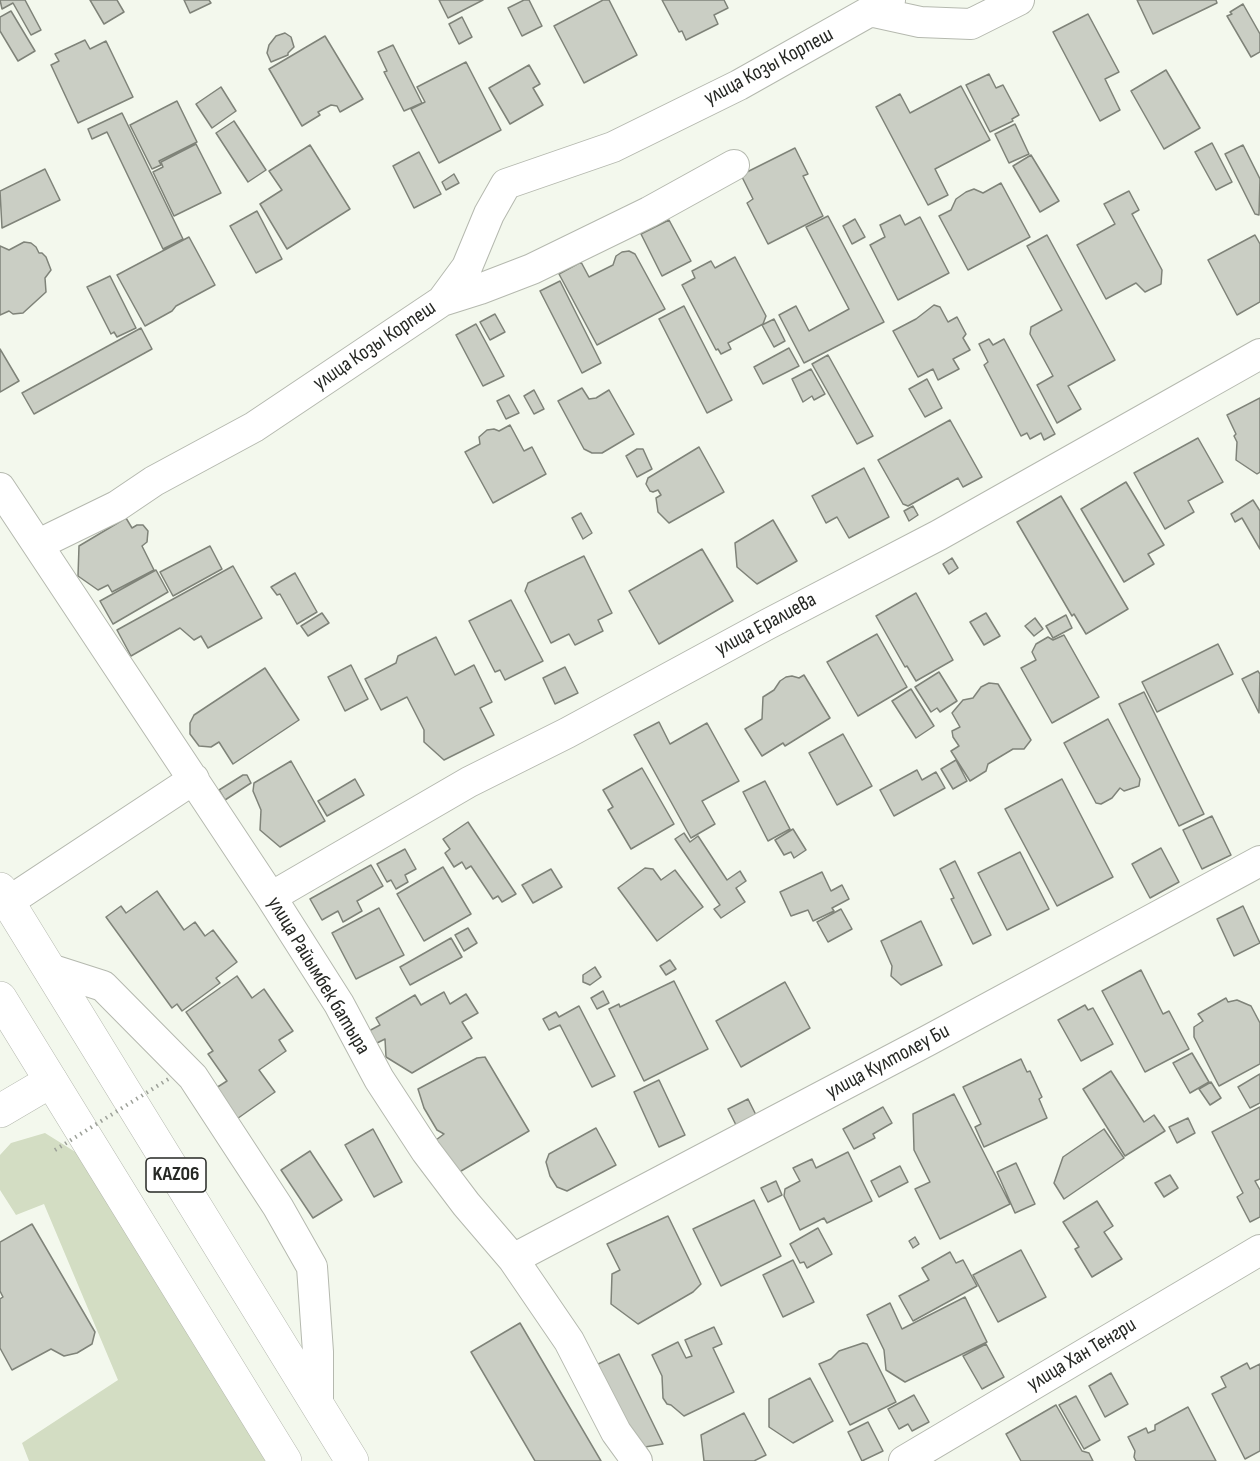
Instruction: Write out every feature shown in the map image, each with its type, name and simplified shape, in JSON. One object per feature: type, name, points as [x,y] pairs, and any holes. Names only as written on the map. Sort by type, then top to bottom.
[{"type":"main road","name":"KАZ06","points":[[4,895],[352,1461]]},
{"type":"main road","name":"KАZ06","points":[[0,998],[285,1461]]},
{"type":"main road","points":[[0,1111],[51,1081]]},
{"type":"street","points":[[880,6],[920,22],[972,24],[1019,0]]},
{"type":"street","name":"улица Козы Корпеш","points":[[39,544],[117,506],[154,481],[254,427],[442,301],[466,267],[489,214],[507,184],[613,147],[739,85],[880,6]]},
{"type":"street","points":[[442,301],[532,269],[649,212],[735,165]]},
{"type":"street","points":[[477,243],[482,262],[496,272],[511,277]]},
{"type":"street","name":"улица Ералиева","points":[[272,897],[469,782],[939,536],[1260,354]]},
{"type":"street","name":"улица Райымбек батыра","points":[[0,488],[272,897],[339,1004],[379,1079],[426,1150],[466,1204],[513,1259],[569,1341],[616,1432],[638,1461]]},
{"type":"street","points":[[4,895],[194,779]]},
{"type":"street","name":"улица Култолеу Би","points":[[513,1259],[927,1041],[1260,861]]},
{"type":"street","points":[[50,969],[103,986],[193,1077],[278,1208],[312,1267],[318,1352],[318,1406]]},
{"type":"street","name":"улица Хан Тенгри","points":[[904,1461],[1260,1250]]},
{"type":"path","points":[[55,1150],[170,1078]]},
{"type":"green space","points":[[45,1133],[93,1163],[277,1461],[29,1461],[22,1443],[118,1380],[44,1204],[16,1215],[0,1190],[0,1155],[11,1143]]},
{"type":"building","points":[[0,0],[25,0],[41,30],[31,35],[13,3],[2,9]]},
{"type":"building","points":[[90,0],[117,0],[124,12],[104,24]]},
{"type":"building","points":[[184,0],[209,0],[211,3],[190,13]]},
{"type":"building","points":[[439,0],[483,0],[448,18]]},
{"type":"building","points":[[529,0],[542,26],[522,36],[508,8]]},
{"type":"building","points":[[603,0],[609,0],[637,55],[584,83],[554,26]]},
{"type":"building","points":[[662,0],[724,0],[728,8],[714,15],[718,24],[686,40],[682,31],[679,32]]},
{"type":"building","points":[[1137,0],[1216,0],[1217,3],[1153,34]]},
{"type":"building","points":[[1243,4],[1260,34],[1260,52],[1251,57],[1227,16]]},
{"type":"building","points":[[11,11],[35,51],[18,61],[0,31],[0,17]]},
{"type":"building","points":[[1088,14],[1119,72],[1105,79],[1120,110],[1100,121],[1053,32]]},
{"type":"building","points":[[462,17],[472,37],[459,44],[449,24]]},
{"type":"building","points":[[285,33],[291,37],[294,47],[288,55],[271,62],[267,53],[269,45],[276,36]]},
{"type":"building","points":[[325,36],[363,99],[340,112],[337,106],[331,105],[318,112],[320,115],[302,126],[269,69]]},
{"type":"building","points":[[85,40],[90,49],[106,41],[133,97],[78,123],[51,65],[59,61],[55,54]]},
{"type":"building","points":[[393,45],[422,103],[404,111],[384,72],[387,71],[378,52]]},
{"type":"building","points":[[466,62],[501,130],[439,163],[411,109],[425,102],[417,87]]},
{"type":"building","points":[[529,65],[540,84],[533,88],[543,105],[510,124],[489,88]]},
{"type":"building","points":[[1166,70],[1200,128],[1164,149],[1131,91]]},
{"type":"building","points":[[989,74],[996,88],[1003,85],[1019,115],[1012,119],[1013,121],[990,132],[966,85]]},
{"type":"building","points":[[961,86],[990,140],[935,169],[948,195],[928,205],[876,107],[900,94],[910,113]]},
{"type":"building","points":[[221,87],[236,111],[212,128],[196,104]]},
{"type":"building","points":[[177,101],[197,142],[159,161],[161,165],[152,169],[130,125]]},
{"type":"building","points":[[122,113],[183,239],[163,249],[107,132],[92,139],[88,129]]},
{"type":"building","points":[[234,121],[266,170],[248,182],[216,133]]},
{"type":"building","points":[[1015,124],[1029,154],[1009,163],[995,134]]},
{"type":"building","points":[[1212,143],[1232,182],[1216,190],[1195,152]]},
{"type":"building","points":[[196,144],[221,193],[174,216],[153,172],[163,167],[161,162]]},
{"type":"building","points":[[310,145],[350,209],[287,249],[260,204],[282,190],[269,171]]},
{"type":"building","points":[[1243,145],[1260,179],[1259,215],[1255,214],[1225,154]]},
{"type":"building","points":[[795,148],[808,174],[803,176],[823,216],[768,244],[747,203],[753,199],[741,175]]},
{"type":"building","points":[[419,152],[441,194],[414,208],[393,166]]},
{"type":"building","points":[[1031,155],[1059,201],[1040,212],[1013,166]]},
{"type":"building","points":[[45,169],[60,200],[2,228],[0,191]]},
{"type":"building","points":[[454,174],[459,183],[446,190],[442,182]]},
{"type":"building","points":[[1001,183],[1030,237],[968,270],[939,216],[951,210],[956,199],[966,192],[974,189],[983,193]]},
{"type":"building","points":[[1129,191],[1139,210],[1132,214],[1162,270],[1161,284],[1145,292],[1136,283],[1106,299],[1077,245],[1115,224],[1104,204]]},
{"type":"building","points":[[257,211],[282,259],[256,273],[230,226]]},
{"type":"building","points":[[900,215],[905,225],[920,217],[949,273],[898,300],[870,245],[885,237],[880,225]]},
{"type":"building","points":[[828,216],[884,322],[804,363],[779,315],[796,306],[809,331],[849,309],[806,227]]},
{"type":"building","points":[[855,219],[865,237],[852,244],[843,226]]},
{"type":"building","points":[[669,220],[691,261],[662,276],[641,234]]},
{"type":"building","points":[[1047,235],[1115,360],[1068,386],[1081,409],[1057,423],[1037,385],[1053,376],[1030,334],[1031,327],[1062,310],[1027,246]]},
{"type":"building","points":[[1255,235],[1260,244],[1260,302],[1237,315],[1208,260]]},
{"type":"building","points":[[189,237],[215,285],[145,326],[117,275]]},
{"type":"building","points":[[24,242],[31,243],[39,253],[46,257],[51,270],[45,278],[46,292],[23,313],[13,314],[9,311],[0,315],[0,246],[9,250]]},
{"type":"building","points":[[629,251],[635,254],[665,309],[597,345],[559,274],[581,262],[589,277],[613,265],[616,256]]},
{"type":"building","points":[[735,257],[766,316],[763,324],[728,343],[731,349],[721,354],[718,349],[716,350],[682,285],[695,278],[692,271],[711,261],[715,268]]},
{"type":"building","points":[[110,276],[136,328],[117,337],[114,332],[111,334],[87,287]]},
{"type":"building","points":[[560,281],[601,363],[582,373],[540,291]]},
{"type":"building","points":[[934,305],[940,307],[948,322],[957,317],[966,334],[963,338],[970,350],[953,359],[959,369],[938,380],[933,369],[918,377],[893,331],[916,319]]},
{"type":"building","points":[[684,306],[732,400],[707,413],[659,319]]},
{"type":"building","points":[[495,314],[505,332],[490,340],[480,322]]},
{"type":"building","points":[[774,319],[785,341],[774,347],[762,325]]},
{"type":"building","points":[[476,324],[504,376],[483,386],[456,335]]},
{"type":"building","points":[[141,328],[152,349],[34,414],[22,393]]},
{"type":"building","points":[[989,339],[993,345],[1004,339],[1055,434],[1044,440],[1041,433],[1030,439],[1027,433],[1021,436],[984,365],[988,362],[979,344]]},
{"type":"building","points":[[789,348],[799,366],[763,384],[754,367]]},
{"type":"building","points":[[0,349],[19,381],[0,392]]},
{"type":"building","points":[[828,355],[873,436],[857,444],[812,364]]},
{"type":"building","points":[[811,369],[825,394],[814,400],[812,396],[803,402],[792,379]]},
{"type":"building","points":[[927,379],[942,408],[925,417],[909,389]]},
{"type":"building","points":[[582,388],[589,399],[596,398],[609,390],[634,434],[602,453],[592,453],[584,449],[558,401]]},
{"type":"building","points":[[534,390],[544,409],[534,414],[524,396]]},
{"type":"building","points":[[509,395],[519,413],[506,419],[497,401]]},
{"type":"building","points":[[1260,398],[1260,472],[1257,474],[1236,460],[1237,442],[1234,436],[1236,434],[1227,415]]},
{"type":"building","points":[[950,420],[982,477],[963,487],[958,478],[908,506],[903,504],[878,460]]},
{"type":"building","points":[[510,425],[524,451],[532,447],[546,474],[493,503],[465,452],[480,444],[479,437],[487,430],[499,431]]},
{"type":"building","points":[[1198,438],[1223,482],[1188,501],[1194,512],[1165,529],[1134,473]]},
{"type":"building","points":[[699,447],[724,492],[669,523],[658,512],[656,498],[661,495],[658,490],[650,491],[646,484],[648,478]]},
{"type":"building","points":[[637,449],[643,449],[652,469],[637,477],[626,456]]},
{"type":"building","points":[[864,468],[889,517],[849,538],[837,517],[826,523],[812,496]]},
{"type":"building","points":[[1126,482],[1164,545],[1148,554],[1154,564],[1124,582],[1081,509]]},
{"type":"building","points":[[1061,496],[1128,609],[1086,634],[1074,614],[1072,616],[1017,522]]},
{"type":"building","points":[[1253,500],[1260,511],[1260,549],[1242,518],[1235,522],[1231,514]]},
{"type":"building","points":[[913,506],[918,515],[909,521],[904,511]]},
{"type":"building","points":[[581,513],[592,533],[583,539],[572,518]]},
{"type":"building","points":[[126,518],[132,528],[143,525],[148,531],[147,542],[142,546],[154,570],[112,592],[108,585],[98,590],[78,576],[79,546]]},
{"type":"building","points":[[773,520],[797,561],[757,584],[737,567],[735,543]]},
{"type":"building","points":[[210,546],[222,569],[173,596],[160,572]]},
{"type":"building","points":[[702,549],[733,601],[659,644],[629,591]]},
{"type":"building","points":[[584,556],[612,613],[598,620],[603,631],[575,645],[569,634],[551,643],[525,591],[528,583]]},
{"type":"building","points":[[952,558],[958,568],[949,574],[943,564]]},
{"type":"building","points":[[233,566],[262,618],[208,648],[201,636],[194,640],[180,628],[131,656],[117,630]]},
{"type":"building","points":[[156,570],[168,592],[113,624],[100,601]]},
{"type":"building","points":[[295,573],[317,612],[297,624],[280,594],[277,595],[271,587]]},
{"type":"building","points":[[916,593],[953,660],[916,681],[907,666],[905,667],[876,616]]},
{"type":"building","points":[[511,600],[543,661],[505,680],[500,670],[495,672],[469,621]]},
{"type":"building","points":[[322,613],[329,623],[308,636],[301,626]]},
{"type":"building","points":[[986,613],[1000,636],[984,645],[970,622]]},
{"type":"building","points":[[1066,615],[1072,628],[1053,638],[1046,626]]},
{"type":"building","points":[[1035,618],[1043,629],[1034,636],[1025,626]]},
{"type":"building","points":[[877,634],[907,687],[858,716],[827,662]]},
{"type":"building","points":[[1064,635],[1099,697],[1052,723],[1021,668],[1036,660],[1032,652],[1036,644],[1048,637],[1053,640]]},
{"type":"building","points":[[436,637],[455,675],[474,665],[492,702],[480,708],[494,735],[444,760],[424,742],[424,730],[407,697],[381,710],[365,679],[396,663],[398,656]]},
{"type":"building","points":[[1218,644],[1233,674],[1157,712],[1142,682]]},
{"type":"building","points":[[351,665],[368,699],[345,711],[328,677]]},
{"type":"building","points":[[565,667],[578,693],[555,704],[543,678]]},
{"type":"building","points":[[265,668],[299,720],[233,764],[219,742],[211,747],[199,746],[190,734],[190,723],[194,715]]},
{"type":"building","points":[[1258,671],[1260,674],[1259,713],[1242,679]]},
{"type":"building","points":[[939,672],[957,701],[940,712],[937,708],[931,712],[915,687]]},
{"type":"building","points":[[804,675],[830,718],[785,746],[783,743],[762,756],[745,729],[762,719],[763,697],[774,690],[780,681],[786,677],[799,678]]},
{"type":"building","points":[[989,683],[998,684],[1031,740],[1024,749],[1013,749],[988,764],[986,771],[970,781],[951,751],[959,746],[952,731],[960,727],[952,713],[963,700],[973,698],[981,687]]},
{"type":"building","points":[[911,689],[934,726],[916,738],[892,701]]},
{"type":"building","points":[[1144,692],[1204,814],[1179,826],[1119,704]]},
{"type":"building","points":[[1108,719],[1140,779],[1139,786],[1124,791],[1120,788],[1112,798],[1101,804],[1096,803],[1064,743]]},
{"type":"building","points":[[659,722],[670,744],[707,723],[739,781],[702,801],[715,824],[691,838],[634,735]]},
{"type":"building","points":[[843,734],[872,786],[837,805],[809,753]]},
{"type":"building","points":[[956,760],[967,781],[953,789],[941,769]]},
{"type":"building","points":[[291,761],[325,821],[280,847],[260,830],[261,810],[253,791],[254,783]]},
{"type":"building","points":[[642,768],[674,824],[631,849],[608,810],[613,807],[603,790]]},
{"type":"building","points":[[917,770],[922,780],[936,772],[945,788],[894,816],[880,790]]},
{"type":"building","points":[[243,775],[247,775],[251,783],[225,800],[219,790]]},
{"type":"building","points":[[355,779],[364,795],[327,816],[318,801]]},
{"type":"building","points":[[1062,779],[1113,877],[1057,906],[1005,809]]},
{"type":"building","points":[[765,781],[790,829],[768,841],[743,792]]},
{"type":"building","points":[[1212,816],[1231,855],[1202,869],[1183,830]]},
{"type":"building","points":[[468,822],[516,894],[502,902],[498,896],[493,899],[471,866],[466,869],[462,862],[454,867],[445,853],[450,849],[443,839]]},
{"type":"building","points":[[793,829],[806,850],[794,858],[791,852],[784,855],[775,840]]},
{"type":"building","points":[[684,833],[690,842],[698,836],[727,880],[740,871],[746,881],[736,888],[745,902],[721,918],[714,909],[720,905],[675,839]]},
{"type":"building","points":[[1161,848],[1179,882],[1150,898],[1132,864]]},
{"type":"building","points":[[405,849],[416,869],[405,875],[408,882],[396,889],[391,880],[387,882],[377,864]]},
{"type":"building","points":[[1020,852],[1049,909],[1007,930],[978,873]]},
{"type":"building","points":[[955,861],[991,935],[973,944],[951,899],[954,898],[940,869]]},
{"type":"building","points":[[371,865],[383,886],[357,901],[362,911],[343,922],[338,911],[322,920],[310,899]]},
{"type":"building","points":[[443,867],[471,914],[424,941],[397,894]]},
{"type":"building","points":[[645,868],[653,869],[661,880],[675,870],[703,907],[657,941],[618,888]]},
{"type":"building","points":[[551,869],[562,887],[533,903],[522,885]]},
{"type":"building","points":[[822,872],[831,891],[842,885],[849,899],[832,908],[834,911],[813,921],[808,910],[791,916],[780,892]]},
{"type":"building","points":[[157,891],[184,930],[195,922],[205,936],[213,930],[237,962],[216,978],[220,983],[182,1011],[177,1004],[172,1008],[106,917],[121,906],[126,913]]},
{"type":"building","points":[[1243,906],[1260,943],[1234,956],[1217,919]]},
{"type":"building","points":[[379,908],[404,955],[356,979],[332,933]]},
{"type":"building","points":[[841,909],[852,929],[828,942],[817,922]]},
{"type":"building","points":[[921,921],[942,965],[901,985],[891,976],[892,966],[881,941]]},
{"type":"building","points":[[468,928],[477,943],[464,951],[455,935]]},
{"type":"building","points":[[451,938],[462,957],[410,985],[400,967]]},
{"type":"building","points":[[670,960],[676,969],[666,975],[660,966]]},
{"type":"building","points":[[595,967],[601,977],[590,985],[583,982],[583,975]]},
{"type":"building","points":[[1141,970],[1163,1014],[1169,1011],[1189,1049],[1145,1072],[1102,991]]},
{"type":"building","points":[[237,976],[252,998],[264,989],[293,1031],[279,1040],[286,1051],[259,1070],[275,1092],[234,1121],[216,1088],[227,1081],[208,1054],[213,1051],[186,1012]]},
{"type":"building","points":[[674,981],[708,1049],[644,1081],[609,1009],[619,1004],[620,1007]]},
{"type":"building","points":[[785,982],[810,1028],[741,1067],[716,1021]]},
{"type":"building","points":[[603,991],[609,1003],[597,1009],[591,998]]},
{"type":"building","points":[[444,992],[450,1004],[466,994],[478,1013],[462,1022],[472,1038],[412,1073],[386,1057],[385,1039],[375,1044],[367,1032],[380,1025],[376,1018],[415,995],[421,1005]]},
{"type":"building","points":[[1226,998],[1228,1002],[1237,1000],[1251,1006],[1260,1023],[1260,1064],[1219,1086],[1194,1037],[1194,1027],[1203,1021],[1198,1014]]},
{"type":"building","points":[[1085,1005],[1088,1010],[1093,1008],[1113,1044],[1081,1061],[1058,1020]]},
{"type":"building","points":[[579,1006],[615,1076],[592,1087],[560,1025],[549,1030],[543,1019],[556,1012],[559,1017]]},
{"type":"building","points":[[1192,1053],[1209,1082],[1190,1093],[1173,1063]]},
{"type":"building","points":[[485,1057],[529,1131],[456,1174],[436,1140],[444,1134],[437,1130],[424,1108],[418,1089],[477,1058]]},
{"type":"building","points":[[1021,1059],[1027,1072],[1030,1071],[1042,1097],[1039,1099],[1047,1118],[984,1147],[975,1127],[981,1124],[963,1087]]},
{"type":"building","points":[[1111,1071],[1144,1122],[1154,1115],[1165,1131],[1125,1156],[1083,1089]]},
{"type":"building","points":[[1260,1074],[1260,1103],[1250,1108],[1238,1087]]},
{"type":"building","points":[[659,1080],[685,1135],[659,1147],[634,1092]]},
{"type":"building","points":[[1211,1082],[1221,1098],[1210,1105],[1199,1089]]},
{"type":"building","points":[[954,1094],[1010,1204],[940,1239],[915,1189],[930,1182],[914,1150],[913,1114]]},
{"type":"building","points":[[748,1099],[757,1117],[737,1127],[728,1109]]},
{"type":"building","points":[[883,1107],[892,1123],[873,1134],[875,1138],[854,1149],[843,1129]]},
{"type":"building","points":[[1260,1107],[1260,1179],[1255,1181],[1260,1190],[1260,1217],[1250,1222],[1237,1197],[1243,1193],[1212,1132]]},
{"type":"building","points":[[1188,1118],[1195,1133],[1177,1143],[1169,1127]]},
{"type":"building","points":[[596,1128],[616,1165],[567,1191],[557,1187],[550,1176],[546,1162],[549,1154]]},
{"type":"building","points":[[373,1129],[402,1182],[374,1197],[345,1145]]},
{"type":"building","points":[[1104,1129],[1124,1158],[1064,1199],[1054,1183],[1063,1157]]},
{"type":"building","points":[[310,1151],[342,1200],[313,1218],[281,1170]]},
{"type":"building","points":[[848,1152],[872,1201],[827,1223],[824,1218],[800,1230],[784,1196],[785,1189],[800,1181],[793,1168],[812,1159],[816,1168]]},
{"type":"building","points":[[1016,1163],[1035,1204],[1015,1213],[997,1172]]},
{"type":"building","points":[[900,1166],[908,1182],[879,1197],[871,1181]]},
{"type":"building","points":[[1170,1175],[1178,1188],[1164,1197],[1155,1183]]},
{"type":"building","points":[[776,1181],[782,1195],[768,1202],[761,1188]]},
{"type":"building","points":[[754,1200],[781,1256],[721,1286],[693,1229]]},
{"type":"building","points":[[1097,1201],[1113,1226],[1104,1232],[1122,1259],[1092,1277],[1075,1249],[1079,1247],[1063,1222]]},
{"type":"building","points":[[668,1216],[701,1284],[693,1292],[638,1324],[611,1304],[612,1274],[620,1270],[607,1244]]},
{"type":"building","points":[[32,1224],[95,1332],[92,1344],[77,1353],[64,1356],[51,1349],[12,1370],[0,1348],[0,1299],[3,1297],[0,1291],[0,1242]]},
{"type":"building","points":[[818,1228],[832,1254],[807,1268],[804,1262],[800,1263],[790,1244]]},
{"type":"building","points":[[915,1237],[919,1244],[913,1248],[909,1241]]},
{"type":"building","points":[[1021,1250],[1046,1297],[998,1322],[973,1275]]},
{"type":"building","points":[[950,1252],[956,1263],[963,1260],[977,1286],[913,1321],[899,1296],[929,1280],[922,1268]]},
{"type":"building","points":[[793,1260],[814,1302],[783,1317],[763,1275]]},
{"type":"building","points":[[965,1297],[987,1342],[905,1382],[886,1370],[884,1350],[867,1315],[890,1303],[902,1329]]},
{"type":"building","points":[[520,1323],[601,1461],[535,1461],[471,1352]]},
{"type":"building","points":[[714,1327],[722,1344],[713,1348],[734,1392],[684,1416],[667,1404],[663,1398],[662,1376],[652,1355],[678,1342],[686,1358],[692,1356],[685,1340]]},
{"type":"building","points":[[863,1343],[867,1344],[896,1402],[850,1425],[819,1364],[831,1359],[839,1351]]},
{"type":"building","points":[[986,1344],[1004,1377],[982,1389],[963,1356]]},
{"type":"building","points":[[619,1354],[663,1444],[633,1449],[592,1367]]},
{"type":"building","points":[[1247,1363],[1250,1369],[1260,1364],[1260,1451],[1245,1459],[1212,1394],[1226,1387],[1221,1377]]},
{"type":"building","points":[[1111,1373],[1128,1404],[1105,1417],[1089,1386]]},
{"type":"building","points":[[810,1378],[833,1421],[793,1443],[769,1427],[769,1399]]},
{"type":"building","points":[[914,1395],[929,1422],[912,1431],[908,1424],[899,1429],[888,1409]]},
{"type":"building","points":[[1076,1396],[1100,1440],[1084,1449],[1059,1405]]},
{"type":"building","points":[[1056,1405],[1082,1451],[1089,1453],[1093,1461],[1021,1461],[1006,1434]]},
{"type":"building","points":[[1188,1407],[1216,1461],[1136,1461],[1135,1451],[1128,1437],[1146,1428],[1148,1433],[1155,1430],[1155,1425]]},
{"type":"building","points":[[744,1413],[766,1455],[754,1461],[704,1461],[701,1435]]},
{"type":"building","points":[[868,1422],[883,1451],[862,1461],[848,1432]]}]
